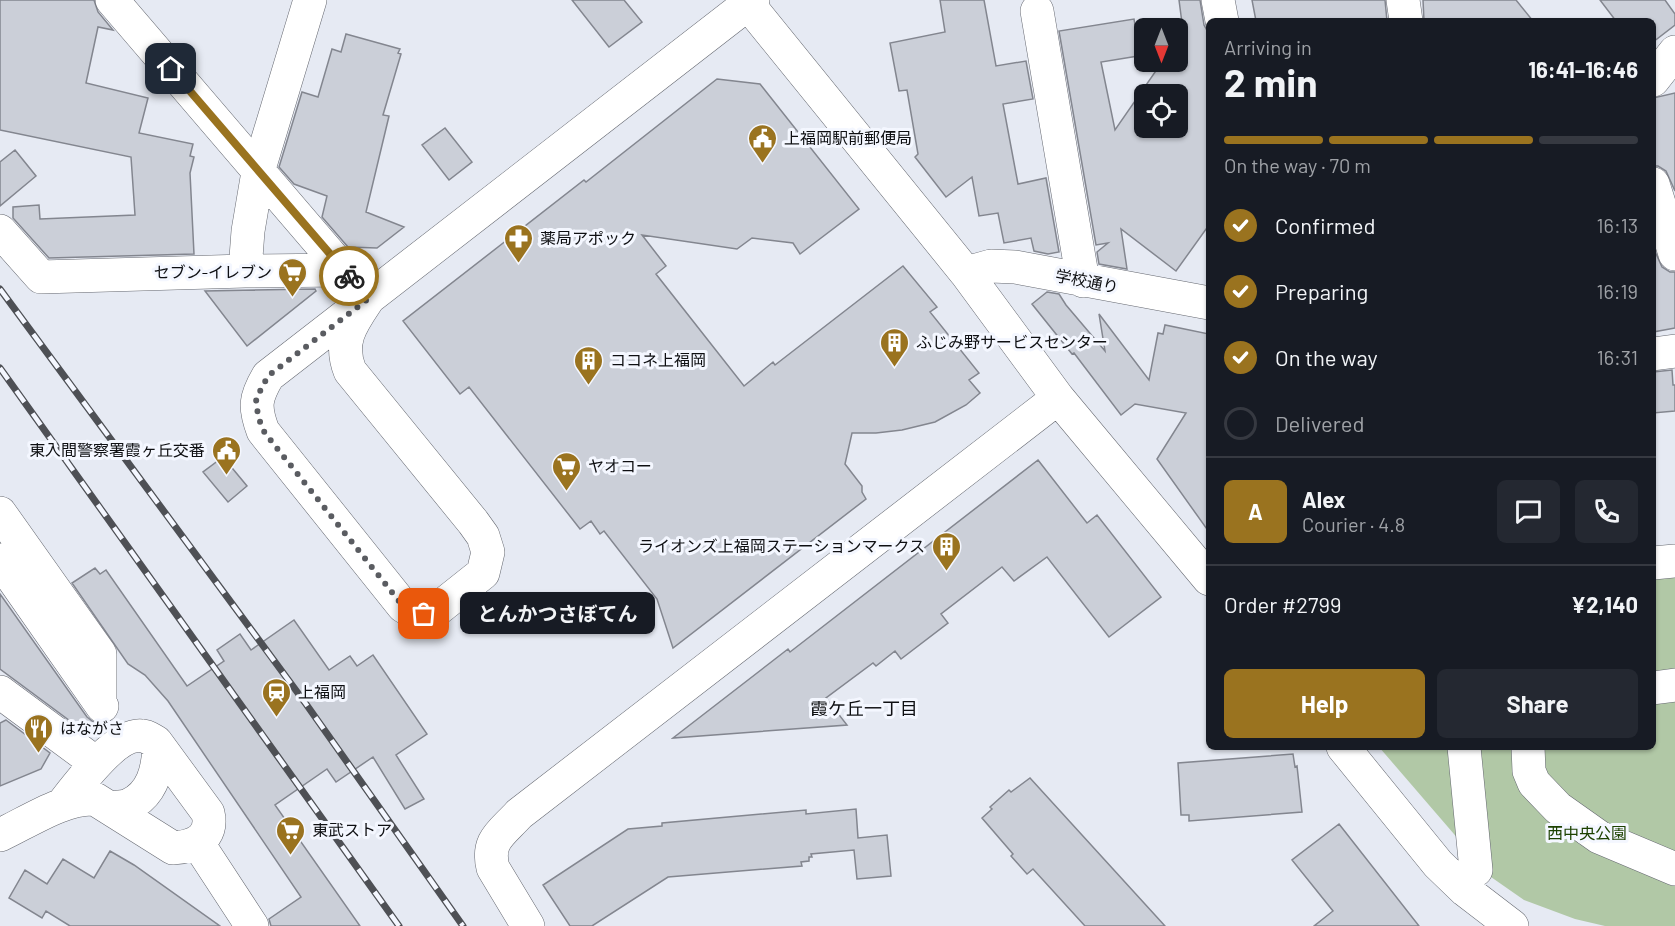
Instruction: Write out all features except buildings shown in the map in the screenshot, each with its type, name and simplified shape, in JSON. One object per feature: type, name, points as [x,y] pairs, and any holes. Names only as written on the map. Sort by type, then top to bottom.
[{"type":"street","points":[[112,0],[368,299]]},
{"type":"street","points":[[245,271],[248,231],[258,172],[310,0]]},
{"type":"street","points":[[1218,0],[1221,18]]},
{"type":"street","points":[[1403,0],[1406,18]]},
{"type":"street","points":[[289,361],[309,356],[323,357],[334,360],[350,371],[483,536],[488,552],[483,573],[439,608],[424,614],[413,612],[403,606],[263,430],[256,399],[268,376],[751,2],[966,273],[1058,398],[1206,575]]},
{"type":"street","points":[[1037,11],[1083,281]]},
{"type":"street","points":[[1656,76],[1675,52]]},
{"type":"street","points":[[1656,194],[1675,254]]},
{"type":"street","points":[[0,231],[41,277],[343,270]]},
{"type":"street","name":"学校通り","points":[[966,273],[992,266],[1015,267],[1206,302]]},
{"type":"street","points":[[350,371],[344,350],[347,334],[368,299]]},
{"type":"street","points":[[1656,354],[1675,351]]},
{"type":"street","points":[[528,926],[493,868],[491,860],[492,844],[519,814],[1058,398]]},
{"type":"street","points":[[0,513],[100,654],[100,703]]},
{"type":"street","points":[[0,560],[126,739]]},
{"type":"street","points":[[1656,562],[1675,561]]},
{"type":"street","points":[[1656,582],[1675,580]]},
{"type":"street","points":[[1656,688],[1675,685]]},
{"type":"street","points":[[0,692],[98,785],[173,848],[197,842],[207,831],[210,822],[208,813],[156,742],[143,736],[126,739],[98,785],[76,800],[0,835]]},
{"type":"street","points":[[98,785],[129,804],[147,790],[156,777],[159,766],[159,747]]},
{"type":"street","points":[[1345,750],[1438,864],[1498,921]]},
{"type":"street","points":[[1464,750],[1476,870]]},
{"type":"street","points":[[1528,750],[1529,771],[1534,783],[1558,808],[1599,837],[1675,869]]},
{"type":"street","points":[[197,842],[249,925]]},
{"type":"green space","name":"西中央公園","points":[[1675,575],[1675,926],[1605,926],[1575,919],[1524,900],[1491,877],[1382,750],[1656,750],[1656,577]]},
{"type":"railway","points":[[0,289],[306,704],[463,926]]},
{"type":"railway","points":[[0,368],[399,926]]},
{"type":"way so far","points":[[349,276],[368,299],[268,376],[256,399],[258,416],[263,430],[272,442],[403,606],[413,612],[424,614]]},
{"type":"place","name":"上福岡駅前郵便局","points":[[763,164]]},
{"type":"place","name":"薬局アポック","points":[[519,264]]},
{"type":"place","name":"セブン-イレブン","points":[[293,298]]},
{"type":"place","name":"ふじみ野サービスセンター","points":[[895,368]]},
{"type":"place","name":"ココネ上福岡","points":[[589,386]]},
{"type":"place","name":"東入間警察署霞ヶ丘交番","points":[[226,476]]},
{"type":"place","name":"ヤオコー","points":[[567,492]]},
{"type":"place","name":"ライオンズ上福岡ステーションマークス","points":[[946,572]]},
{"type":"place","name":"とんかつさぼてん","points":[[424,614]]},
{"type":"place","name":"上福岡","points":[[277,718]]},
{"type":"place","name":"はながさ","points":[[39,754]]},
{"type":"place","name":"東武ストア","points":[[291,856]]},
{"type":"district","name":"霞ケ丘一丁目","points":[[864,709]]},
{"type":"route","points":[[171,69],[349,276]]}]
